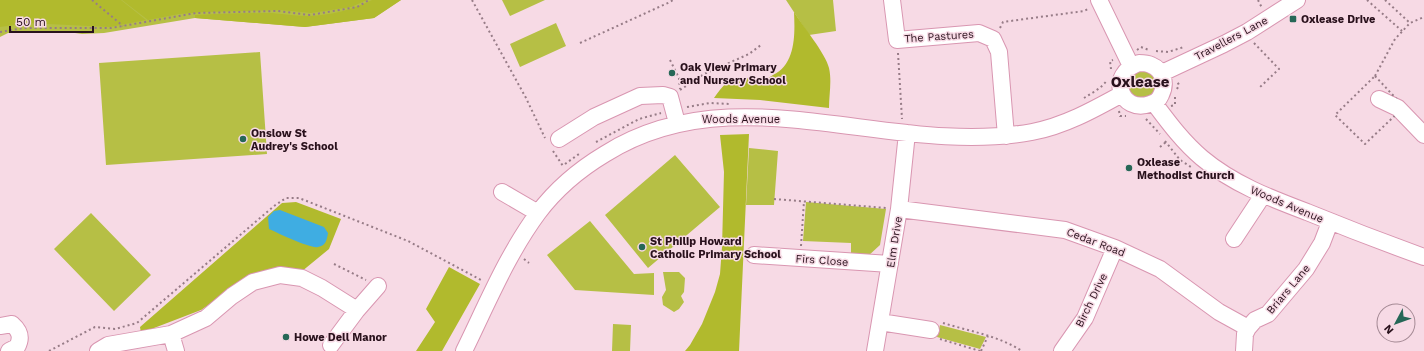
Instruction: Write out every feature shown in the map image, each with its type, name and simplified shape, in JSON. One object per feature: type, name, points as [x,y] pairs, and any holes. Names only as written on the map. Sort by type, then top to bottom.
[{"type":"street","name":"The Pastures","points":[[892,0],[897,40],[980,33],[993,39]]},
{"type":"street","name":"Travellers Lane","points":[[1162,73],[1247,32],[1298,0]]},
{"type":"street","points":[[1093,4],[1129,61],[1150,64],[1162,73],[1164,88],[1160,97],[1154,103],[1136,106],[1129,102],[1122,94],[1120,81],[1129,61]]},
{"type":"street","points":[[993,39],[999,52],[1006,136]]},
{"type":"street","name":"Woods Avenue","points":[[471,346],[510,257],[538,213],[565,183],[593,161],[614,148],[657,129],[675,116],[767,117],[905,124],[960,138],[1006,136],[1061,125],[1122,94]]},
{"type":"street","points":[[552,142],[594,117],[640,96],[663,95],[670,97],[675,116]]},
{"type":"street","points":[[1379,99],[1398,108],[1424,135]]},
{"type":"street","name":"Woods Avenue","points":[[1154,103],[1184,142],[1202,158],[1232,179],[1263,195],[1330,222],[1424,256]]},
{"type":"street","name":"Elm Drive","points":[[875,351],[899,209],[905,124]]},
{"type":"street","points":[[502,192],[538,213]]},
{"type":"street","points":[[1234,239],[1263,195]]},
{"type":"street","name":"Cedar Road","points":[[899,209],[1065,230],[1115,248],[1160,269],[1219,312],[1248,328]]},
{"type":"street","name":"Briars Lane","points":[[1248,328],[1256,320],[1268,314],[1306,269],[1322,243],[1330,222]]},
{"type":"street","name":"Birch Drive","points":[[1062,351],[1085,318],[1115,248]]},
{"type":"street","name":"Firs Close","points":[[754,255],[890,264]]},
{"type":"street","points":[[98,351],[108,345],[170,334],[206,318],[232,296],[253,282],[280,275],[302,278],[322,288],[357,310]]},
{"type":"street","points":[[332,345],[357,310],[378,286]]},
{"type":"street","points":[[880,322],[936,330]]},
{"type":"street","points":[[0,326],[12,324],[21,337],[17,347],[9,351]]},
{"type":"street","points":[[1244,351],[1245,334],[1248,328]]},
{"type":"street","points":[[170,334],[176,351]]},
{"type":"path","points":[[92,0],[123,26]]},
{"type":"path","points":[[0,32],[24,28],[105,28],[196,13],[278,11],[310,15],[357,7],[370,0]]},
{"type":"path","points":[[472,0],[552,142],[558,160],[563,166]]},
{"type":"path","points":[[580,43],[673,0]]},
{"type":"path","points":[[1258,0],[1263,8],[1258,11]]},
{"type":"path","points":[[1366,0],[1402,31]]},
{"type":"path","points":[[1385,0],[1410,23]]},
{"type":"path","points":[[993,39],[1003,22],[1084,11],[1093,4]]},
{"type":"path","points":[[1375,76],[1404,107],[1365,144],[1335,115],[1375,76],[1395,39],[1402,31],[1410,23],[1424,17]]},
{"type":"path","points":[[1247,32],[1254,43],[1279,69],[1259,88]]},
{"type":"path","points":[[897,40],[905,124]]},
{"type":"path","points":[[680,90],[704,74],[749,54],[761,45]]},
{"type":"path","points":[[1110,72],[1110,61],[1129,61],[1141,47],[1160,52],[1168,52],[1188,46]]},
{"type":"path","points":[[670,60],[679,78],[681,96]]},
{"type":"path","points":[[1080,100],[1095,92],[1106,83],[1109,76]]},
{"type":"path","points":[[675,116],[710,103],[733,104]]},
{"type":"path","points":[[1160,147],[1166,142]]},
{"type":"path","points":[[48,351],[95,327],[115,329],[137,323],[274,206],[286,198],[299,198],[408,241],[484,282]]},
{"type":"path","points":[[774,199],[899,209]]},
{"type":"path","points":[[801,259],[804,201]]},
{"type":"path","points":[[334,264],[378,286]]},
{"type":"path","points":[[936,330],[980,351],[988,336]]},
{"type":"path","points":[[936,330],[988,336],[1011,344],[1022,351]]},
{"type":"green space","points":[[0,0],[401,0],[374,18],[305,27],[195,18],[104,33],[82,34],[61,31],[8,33],[0,37]]},
{"type":"green space","points":[[502,0],[545,0],[510,16]]},
{"type":"green space","points":[[786,0],[833,0],[836,31],[809,35]]},
{"type":"green space","points":[[556,23],[566,46],[520,67],[510,44]]},
{"type":"green space","points":[[260,52],[267,154],[106,165],[99,63]]},
{"type":"green space","points":[[1143,70],[1155,79],[1155,90],[1148,98],[1134,97],[1128,90],[1130,75]]},
{"type":"green space","points":[[749,148],[778,151],[774,205],[746,205]]},
{"type":"green space","points":[[675,155],[720,207],[648,268],[605,215]]},
{"type":"green space","points":[[806,202],[886,209],[880,245],[867,257],[851,254],[851,243],[803,241]]},
{"type":"green space","points":[[91,213],[151,275],[114,311],[54,249]]},
{"type":"green space","points":[[590,221],[634,274],[654,273],[654,295],[575,290],[547,255]]},
{"type":"green space","points":[[663,272],[679,272],[685,278],[684,292],[681,296],[684,302],[679,309],[674,312],[663,305],[662,297],[666,290]]},
{"type":"green space","points":[[613,324],[631,325],[630,351],[612,351]]},
{"type":"green space","points":[[940,325],[986,337],[980,349],[937,337]]},
{"type":"shaded area","points":[[0,0],[121,0],[146,20],[110,27],[27,23],[0,27]]},
{"type":"shaded area","points":[[122,0],[367,0],[351,7],[311,13],[281,10],[205,12],[179,14],[148,20]]},
{"type":"shaded area","points":[[372,0],[401,0],[374,18],[305,27],[195,18],[195,15],[244,13],[272,13],[309,16],[349,9]]},
{"type":"shaded area","points":[[794,12],[827,62],[830,78],[829,108],[760,100],[714,98],[724,85],[732,80],[737,78],[765,79],[781,70],[790,56],[792,48],[794,39]]},
{"type":"shaded area","points":[[749,134],[739,351],[685,351],[702,324],[715,292],[720,274],[724,172],[720,135]]},
{"type":"shaded area","points":[[296,202],[341,219],[329,249],[301,272],[251,276],[201,310],[141,333],[140,327],[282,203]]},
{"type":"shaded area","points":[[449,267],[480,284],[442,351],[416,351],[435,322],[426,309]]},
{"type":"water","points":[[280,210],[324,227],[328,233],[327,240],[323,245],[314,247],[269,229],[268,217],[274,211]]},
{"type":"place","name":"Oxlease Drive","points":[[1293,19]]},
{"type":"place","name":"Oak View Primary and Nursery School","points":[[672,73]]},
{"type":"place","name":"Onslow St Audrey's School","points":[[243,139]]},
{"type":"place","name":"Oxlease Methodist Church","points":[[1129,168]]},
{"type":"place","name":"St Philip Howard Catholic Primary School","points":[[642,247]]},
{"type":"place","name":"Howe Dell Manor","points":[[286,337]]},
{"type":"district","name":"Oxlease","points":[[1140,82]]}]
